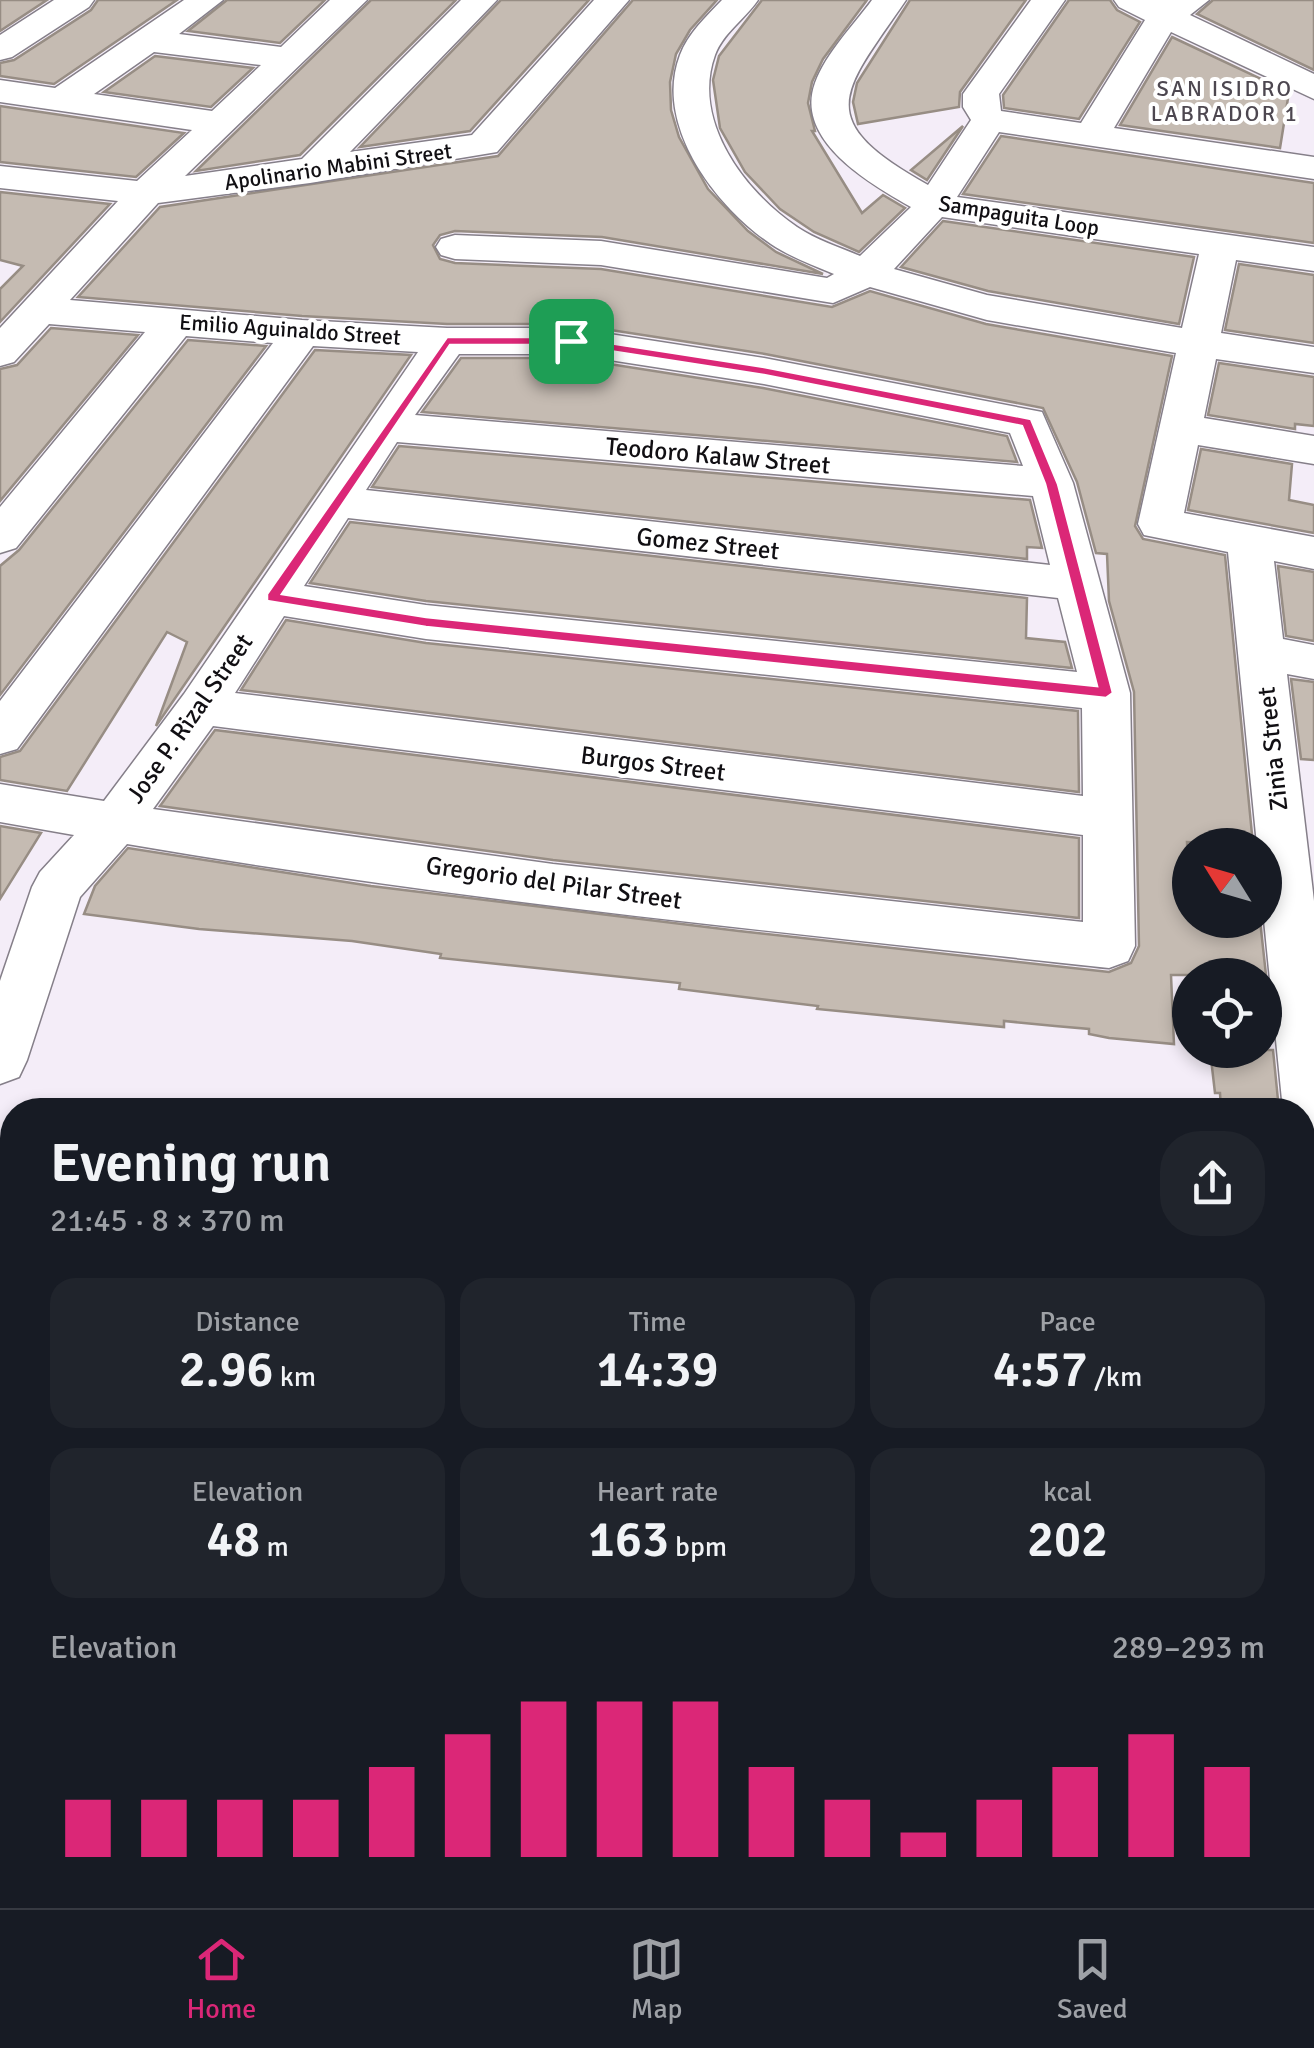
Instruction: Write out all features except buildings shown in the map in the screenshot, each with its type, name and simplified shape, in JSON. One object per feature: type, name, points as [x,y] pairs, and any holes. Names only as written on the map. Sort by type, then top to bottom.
[{"type":"street","points":[[0,50],[77,0]]},
{"type":"street","points":[[65,98],[206,0]]},
{"type":"street","points":[[0,352],[146,193],[350,0]]},
{"type":"street","points":[[310,172],[480,0]]},
{"type":"street","name":"Apolinario Mabini Street","points":[[0,177],[146,193],[484,144],[612,0]]},
{"type":"street","points":[[741,0],[698,52],[691,104],[707,151],[741,199],[798,245],[891,283],[1027,314],[1314,360]]},
{"type":"street","name":"Sampaguita Loop","points":[[889,0],[831,87],[831,114],[862,161],[936,205],[1314,259]]},
{"type":"street","points":[[1048,0],[982,94],[981,107],[989,120],[1314,168]]},
{"type":"street","points":[[1130,0],[1178,8],[1314,88]]},
{"type":"street","points":[[1092,136],[1178,8]]},
{"type":"street","points":[[148,40],[288,58]]},
{"type":"street","points":[[0,91],[219,123]]},
{"type":"street","points":[[454,248],[601,253],[833,291],[864,271],[936,205],[989,120]]},
{"type":"street","points":[[1220,245],[1160,524],[1314,553]]},
{"type":"street","name":"Emilio Aguinaldo Street","points":[[38,310],[302,333],[447,341],[571,341],[764,371],[1027,422],[1051,484]]},
{"type":"street","points":[[0,537],[177,320]]},
{"type":"street","points":[[0,736],[302,333]]},
{"type":"street","name":"Jose P. Rizal Street","points":[[0,1060],[58,887],[115,824],[201,707],[385,427],[447,341]]},
{"type":"street","name":"Teodoro Kalaw Street","points":[[385,427],[1051,484]]},
{"type":"street","points":[[1180,428],[1314,450]]},
{"type":"street","points":[[1051,484],[1106,693],[1104,818]]},
{"type":"street","name":"Gomez Street","points":[[337,502],[1078,584]]},
{"type":"street","name":"Zinia Street","points":[[1249,541],[1310,1098]]},
{"type":"street","points":[[272,598],[426,622],[1106,693]]},
{"type":"street","points":[[1261,652],[1314,662]]},
{"type":"street","name":"Burgos Street","points":[[201,707],[1104,818]]},
{"type":"street","name":"Gregorio del Pilar Street","points":[[0,803],[115,824],[654,896],[1109,946],[1104,818]]},
{"type":"district","name":"SAN ISIDRO LABRADOR 1","points":[[1225,100]]},
{"type":"route","points":[[447,341],[571,341],[764,371],[1027,422],[1051,484],[1106,693],[426,622],[272,598],[447,341]]}]
